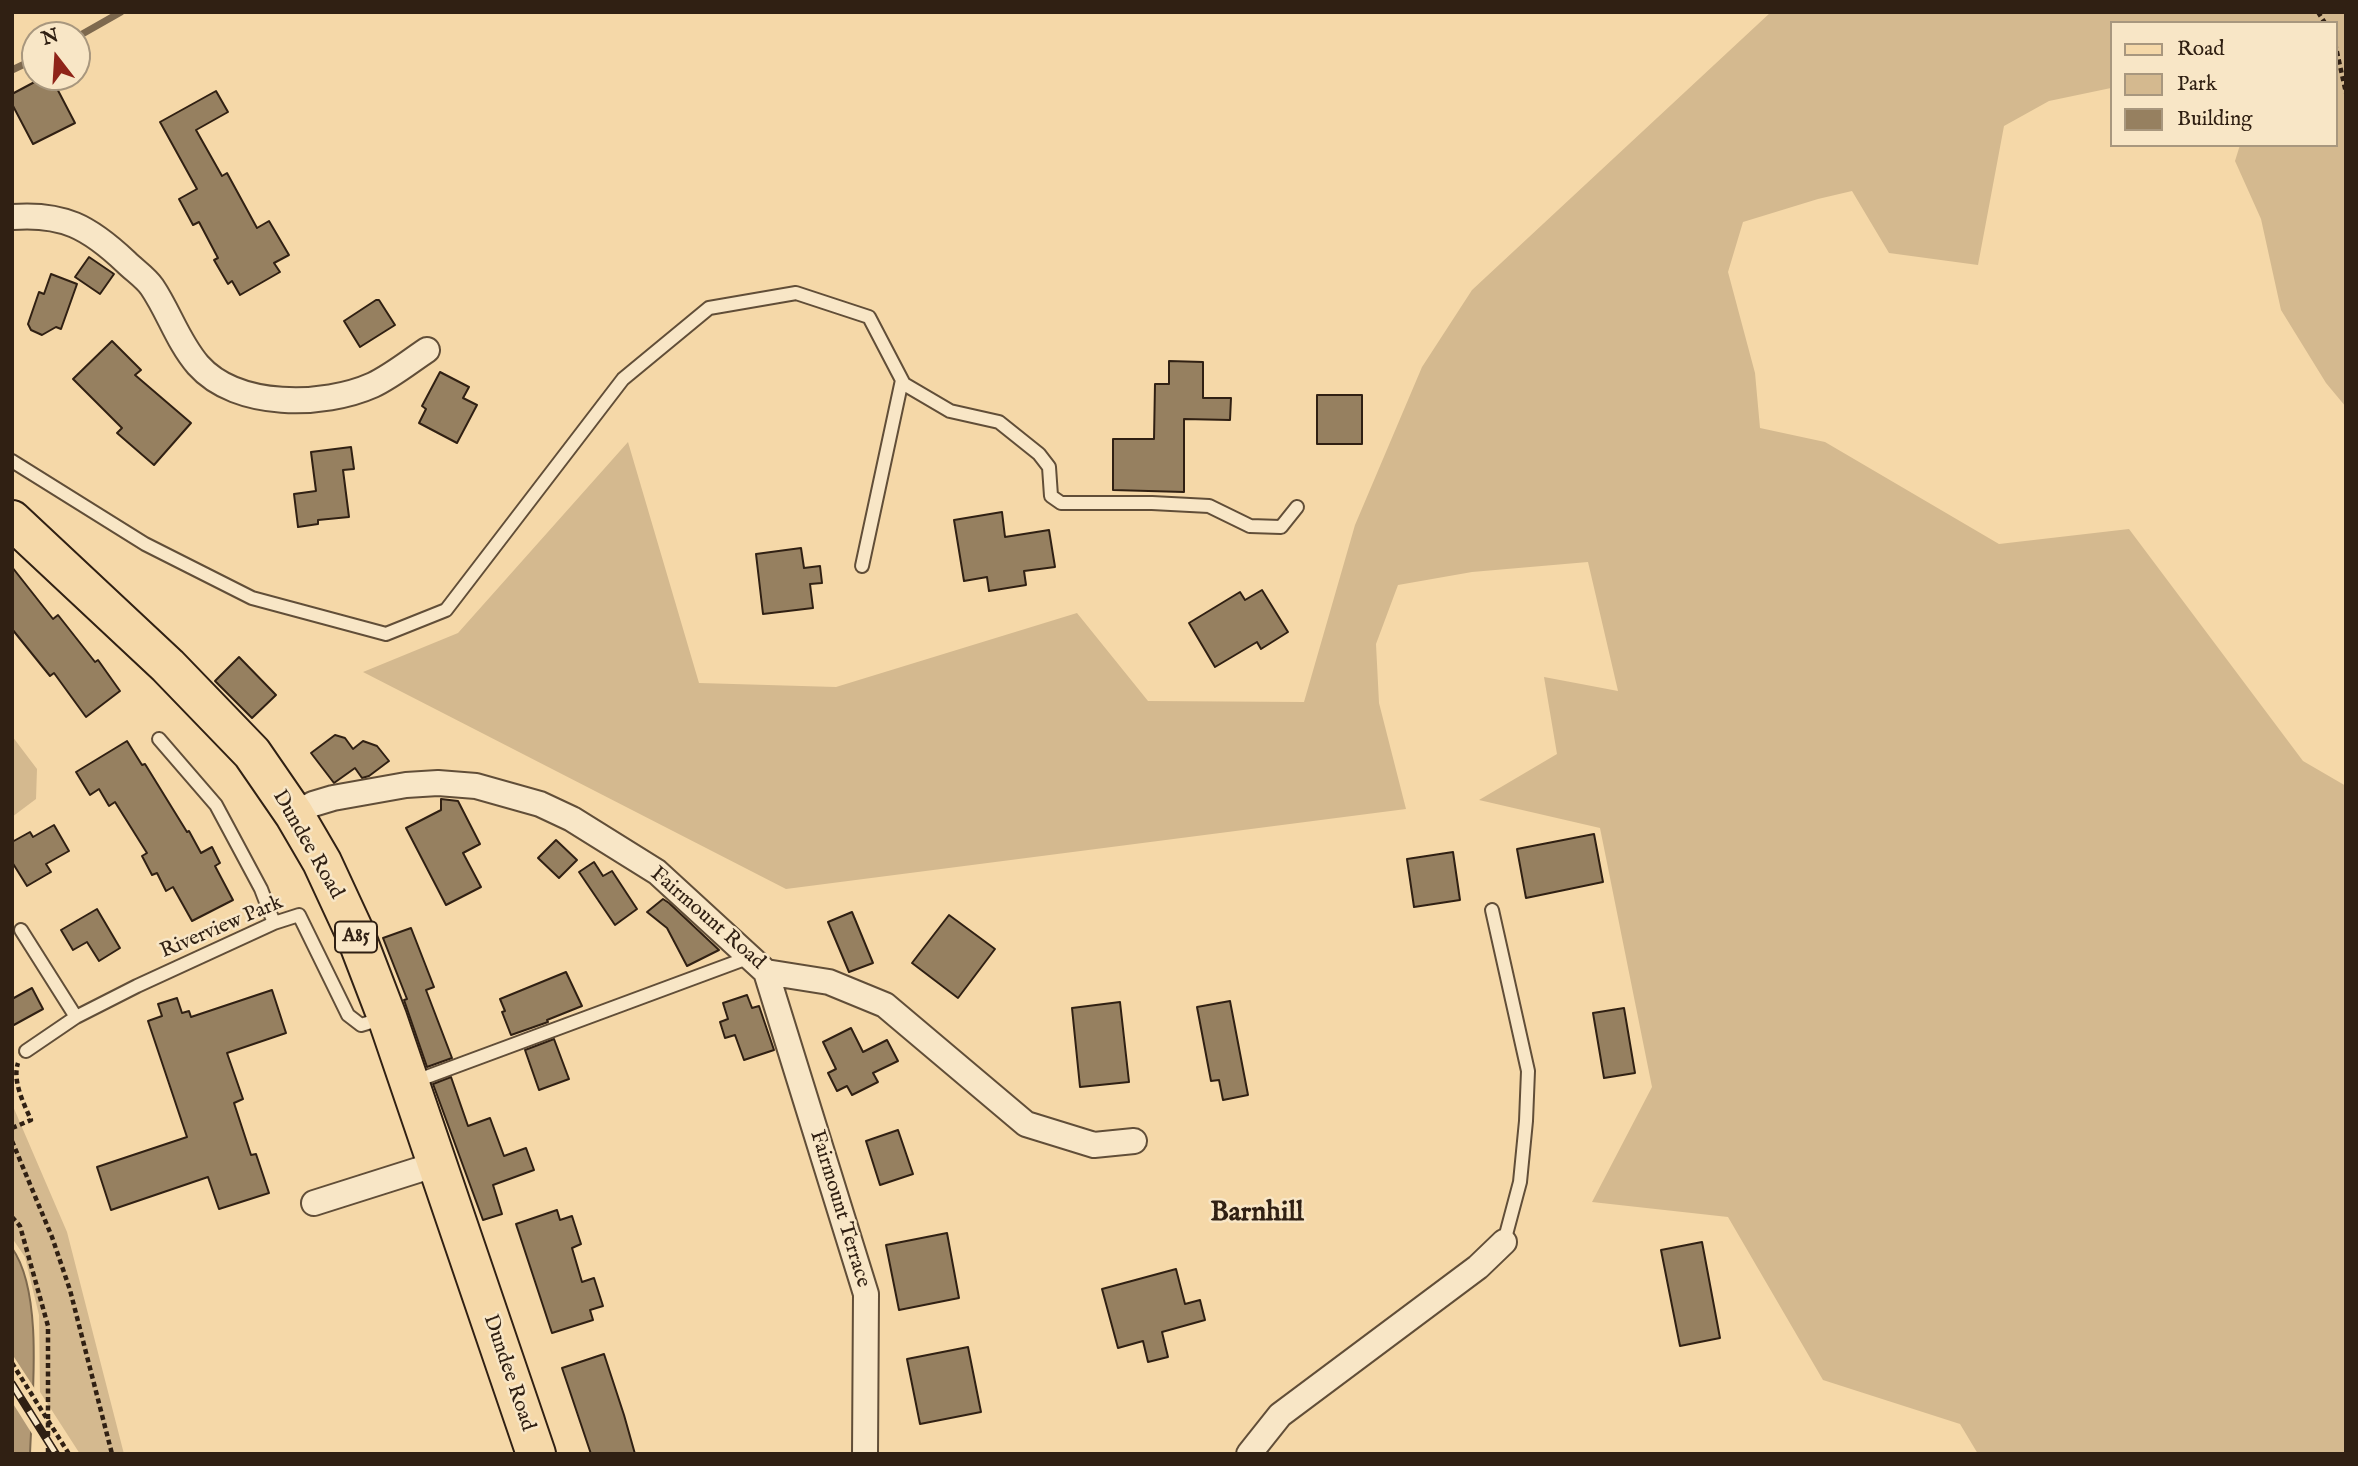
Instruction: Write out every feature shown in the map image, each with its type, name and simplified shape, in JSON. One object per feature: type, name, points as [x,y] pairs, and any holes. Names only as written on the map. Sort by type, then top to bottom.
[{"type":"main road","name":"Dundee Road","points":[[12,520],[168,666],[252,754],[294,814],[322,862],[354,931],[387,1017],[536,1454]]},
{"type":"street","points":[[12,217],[34,215],[82,226],[118,254],[152,286],[199,366],[238,391],[259,397],[319,401],[374,384],[427,350]]},
{"type":"street","name":"Fairmount Road","points":[[294,814],[333,798],[406,785],[438,783],[476,786],[540,804],[572,819],[657,872],[758,965],[829,982],[885,1005],[1026,1124],[1094,1145],[1134,1141]]},
{"type":"street","name":"Fairmount Terrace","points":[[758,965],[790,1071],[866,1294],[857,1365],[865,1454]]},
{"type":"street","points":[[314,1203],[437,1164]]},
{"type":"street","points":[[1249,1454],[1280,1415],[1478,1267],[1504,1242]]},
{"type":"lane","points":[[12,461],[145,544],[253,598],[386,634],[446,610],[623,379],[709,308],[796,293],[869,317],[904,384],[950,411],[999,422],[1044,460],[1049,467],[1051,496],[1061,503],[1209,506],[1251,526],[1270,527],[1281,527],[1297,507]]},
{"type":"lane","points":[[862,566],[902,380]]},
{"type":"lane","points":[[159,739],[216,805],[261,889],[274,923]]},
{"type":"lane","points":[[1492,910],[1528,1071],[1520,1182],[1504,1242]]},
{"type":"lane","name":"Riverview Park","points":[[26,1051],[76,1017],[137,986],[274,923],[299,915],[348,1015],[361,1025],[387,1017]]},
{"type":"lane","points":[[20,930],[76,1017]]},
{"type":"lane","points":[[409,1083],[758,965]]},
{"type":"path","points":[[2337,52],[2346,93]]},
{"type":"path","points":[[12,1128],[31,1120],[14,1066],[26,1051]]},
{"type":"path","points":[[12,1141],[52,1237],[70,1290],[111,1454]]},
{"type":"path","points":[[12,1216],[20,1226],[48,1326],[48,1454]]},
{"type":"path","points":[[12,1363],[69,1454]]},
{"type":"green space","points":[[1771,12],[2346,12],[2346,407],[2326,383],[2281,310],[2261,219],[2235,161],[2239,147],[2337,147],[2337,21],[2110,21],[2110,88],[2049,101],[2004,126],[1978,265],[1889,253],[1852,191],[1743,222],[1728,272],[1755,373],[1760,428],[1825,442],[1999,544],[2129,529],[2303,761],[2346,786],[2346,1454],[1978,1454],[1960,1424],[1823,1380],[1728,1217],[1592,1202],[1652,1087],[1600,828],[1479,800],[1557,754],[1544,677],[1618,691],[1588,562],[1472,572],[1398,585],[1376,644],[1379,703],[1406,809],[786,889],[363,672],[458,633],[628,442],[699,683],[836,687],[1077,613],[1148,701],[1304,702],[1355,525],[1422,367],[1472,290]]},
{"type":"green space","points":[[12,736],[37,769],[36,799],[12,817]]},
{"type":"green space","points":[[12,1104],[67,1232],[124,1454],[80,1454],[40,1392],[39,1315],[25,1257],[12,1238]]},
{"type":"shaded area","points":[[12,1248],[22,1267],[29,1291],[32,1318],[34,1376],[30,1454],[12,1454]]},
{"type":"pier","points":[[12,1354],[35,1389],[34,1437],[12,1402]]},
{"type":"building","points":[[21,89],[58,91],[75,123],[33,144],[12,104],[12,94]]},
{"type":"building","points":[[216,91],[228,112],[196,130],[222,176],[227,173],[257,228],[269,221],[289,255],[274,263],[280,272],[240,295],[232,281],[228,284],[214,260],[218,258],[199,222],[193,225],[179,199],[197,189],[160,122]]},
{"type":"building","points":[[89,257],[114,274],[100,294],[75,277]]},
{"type":"building","points":[[51,274],[77,284],[61,329],[56,327],[42,335],[31,330],[28,324],[39,292],[44,294]]},
{"type":"building","points":[[379,300],[395,325],[360,347],[344,321]]},
{"type":"building","points":[[112,341],[141,370],[135,375],[191,423],[154,465],[117,433],[122,428],[73,379]]},
{"type":"building","points":[[1169,361],[1203,362],[1203,398],[1231,398],[1230,420],[1184,419],[1184,492],[1113,490],[1113,439],[1154,439],[1155,384],[1169,384]]},
{"type":"building","points":[[440,372],[469,387],[463,398],[477,405],[457,443],[419,423],[426,409],[422,406]]},
{"type":"building","points":[[1317,395],[1362,395],[1362,444],[1317,444]]},
{"type":"building","points":[[351,447],[354,469],[343,470],[349,517],[318,520],[318,524],[298,527],[294,494],[316,491],[311,452]]},
{"type":"building","points":[[1002,512],[1005,537],[1049,530],[1055,567],[1024,571],[1026,585],[989,591],[987,577],[964,581],[954,520]]},
{"type":"building","points":[[801,548],[804,568],[820,566],[822,583],[810,584],[813,608],[763,614],[756,554]]},
{"type":"building","points":[[12,567],[53,619],[58,615],[95,662],[98,660],[120,691],[86,717],[54,673],[50,676],[12,629]]},
{"type":"building","points":[[1262,590],[1288,632],[1261,649],[1257,642],[1215,667],[1189,623],[1240,592],[1245,600]]},
{"type":"building","points":[[239,657],[276,695],[252,718],[215,681]]},
{"type":"building","points":[[335,735],[345,738],[353,749],[363,741],[377,746],[389,761],[369,776],[362,778],[355,768],[334,783],[311,753]]},
{"type":"building","points":[[127,741],[142,765],[145,764],[201,853],[212,847],[220,863],[215,866],[233,900],[192,921],[173,887],[166,891],[157,873],[152,875],[142,856],[147,853],[115,802],[109,806],[99,789],[90,795],[76,772]]},
{"type":"building","points":[[441,799],[458,801],[480,844],[463,853],[481,887],[446,905],[406,828],[441,810]]},
{"type":"building","points":[[54,825],[69,851],[46,864],[51,872],[27,886],[12,862],[12,842],[30,832],[33,837]]},
{"type":"building","points":[[1594,834],[1603,882],[1526,898],[1517,849]]},
{"type":"building","points":[[556,840],[577,860],[559,878],[538,858]]},
{"type":"building","points":[[1453,852],[1460,900],[1414,907],[1407,859]]},
{"type":"building","points":[[594,862],[603,876],[612,871],[637,909],[615,925],[579,872]]},
{"type":"building","points":[[663,899],[719,950],[687,966],[667,928],[647,912]]},
{"type":"building","points":[[97,909],[120,948],[99,961],[87,942],[73,950],[61,930]]},
{"type":"building","points":[[852,912],[873,963],[849,972],[828,922]]},
{"type":"building","points":[[949,915],[995,949],[958,998],[912,963]]},
{"type":"building","points":[[411,928],[434,987],[426,990],[452,1058],[427,1067],[404,1000],[407,999],[383,938]]},
{"type":"building","points":[[566,972],[582,1006],[511,1035],[500,999]]},
{"type":"building","points":[[32,988],[43,1009],[12,1026],[12,999]]},
{"type":"building","points":[[272,990],[286,1033],[227,1053],[243,1099],[234,1103],[251,1155],[256,1154],[269,1193],[219,1209],[208,1177],[111,1210],[97,1167],[187,1137],[148,1021],[162,1016],[158,1004],[177,998],[182,1013],[189,1011],[191,1017]]},
{"type":"building","points":[[747,995],[752,1008],[759,1006],[774,1050],[744,1060],[735,1035],[725,1038],[720,1022],[728,1019],[723,1003]]},
{"type":"building","points":[[1230,1001],[1248,1095],[1223,1100],[1219,1080],[1211,1081],[1197,1007]]},
{"type":"building","points":[[1120,1002],[1129,1082],[1080,1087],[1072,1008]]},
{"type":"building","points":[[1624,1008],[1635,1073],[1604,1078],[1593,1013]]},
{"type":"building","points":[[851,1028],[863,1052],[887,1040],[898,1061],[873,1073],[878,1082],[852,1095],[847,1086],[837,1091],[828,1073],[836,1069],[823,1042]]},
{"type":"building","points":[[554,1039],[569,1079],[539,1090],[525,1050]]},
{"type":"building","points":[[451,1077],[468,1126],[490,1118],[504,1156],[526,1148],[534,1170],[493,1185],[502,1214],[483,1220],[433,1084]]},
{"type":"building","points":[[898,1130],[913,1174],[880,1185],[866,1141]]},
{"type":"building","points":[[557,1210],[560,1220],[572,1216],[581,1244],[572,1248],[582,1282],[594,1278],[603,1306],[590,1310],[593,1320],[552,1333],[516,1224]]},
{"type":"building","points":[[947,1233],[959,1298],[899,1310],[886,1245]]},
{"type":"building","points":[[1702,1242],[1720,1338],[1680,1346],[1661,1250]]},
{"type":"building","points":[[1176,1269],[1185,1304],[1200,1300],[1205,1320],[1162,1332],[1168,1357],[1148,1362],[1143,1341],[1118,1348],[1102,1289]]},
{"type":"building","points":[[968,1347],[981,1412],[920,1424],[907,1359]]},
{"type":"building","points":[[604,1354],[635,1454],[591,1454],[562,1368]]},
{"type":"waterway","points":[[91,29],[121,12]]},
{"type":"waterway","points":[[12,70],[21,66]]},
{"type":"railway","points":[[12,1384],[56,1454]]},
{"type":"district","name":"Barnhill","points":[[1257,1214]]}]
